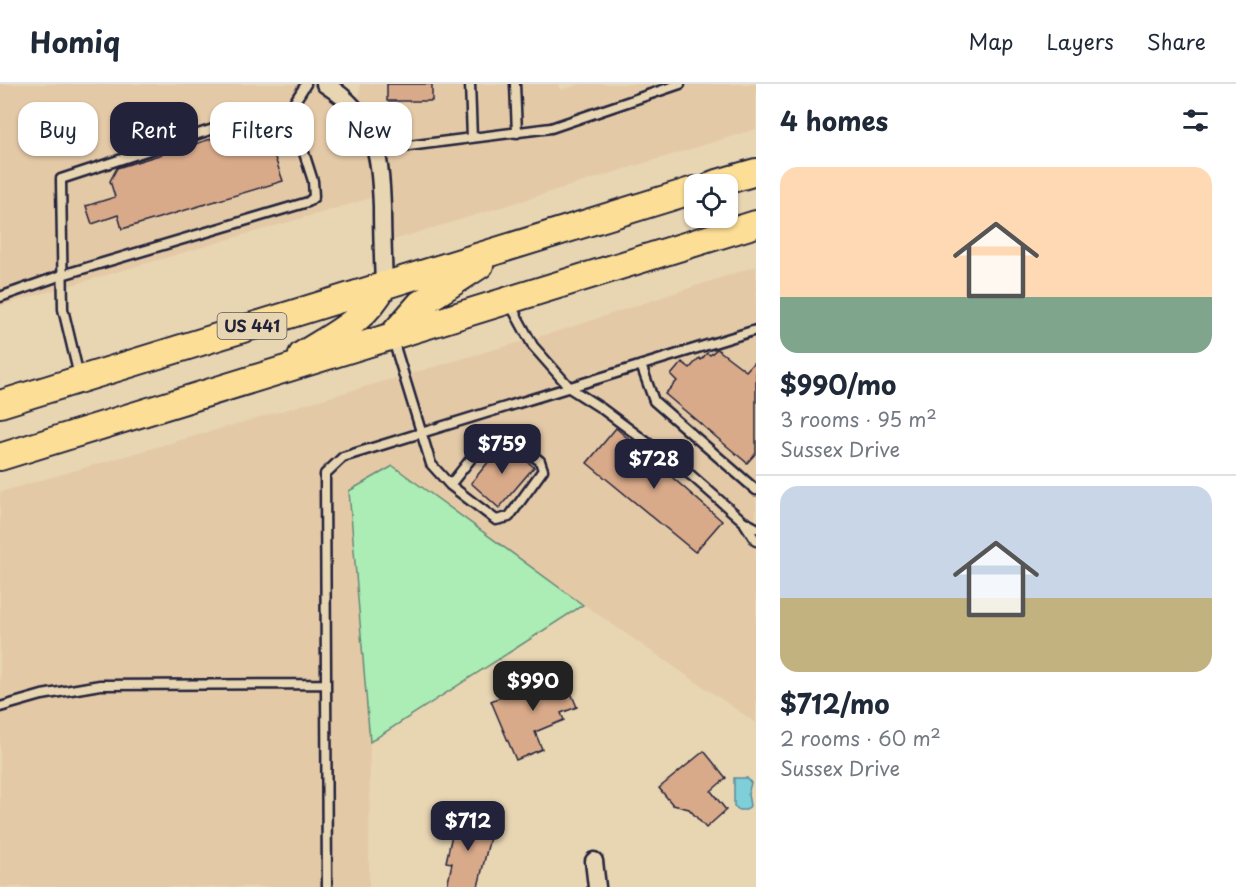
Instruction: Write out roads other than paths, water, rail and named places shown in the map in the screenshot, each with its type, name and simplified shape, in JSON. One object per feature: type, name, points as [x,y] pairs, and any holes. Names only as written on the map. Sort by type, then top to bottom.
[{"type":"main road","points":[[738,177],[756,172]]},
{"type":"main road","name":"US 441","points":[[0,404],[684,193]]},
{"type":"main road","points":[[0,457],[756,224]]},
{"type":"main road","points":[[392,336],[420,304],[505,248]]},
{"type":"main road","points":[[274,373],[363,316],[375,302],[384,285]]},
{"type":"street","points":[[326,84],[349,102]]},
{"type":"street","points":[[377,156],[381,177],[384,285]]},
{"type":"street","points":[[594,861],[597,887]]},
{"type":"lane","points":[[294,102],[306,84]]},
{"type":"lane","points":[[470,84],[472,138]]},
{"type":"lane","points":[[515,84],[516,133]]},
{"type":"lane","points":[[412,146],[551,128],[680,84]]},
{"type":"lane","points":[[79,379],[63,309],[61,179],[210,130]]},
{"type":"lane","points":[[0,297],[62,275],[308,202],[314,197],[313,181],[305,156]]},
{"type":"lane","points":[[508,301],[533,346],[571,389],[602,408],[692,476],[743,521],[756,528]]},
{"type":"lane","points":[[327,887],[325,474],[344,457],[571,389],[756,330]]},
{"type":"lane","points":[[392,336],[431,464],[450,485],[496,520],[509,517],[543,470],[540,461],[503,433],[490,435],[450,485]]},
{"type":"lane","points":[[641,365],[654,402],[756,490]]},
{"type":"lane","points":[[743,521],[756,541]]},
{"type":"lane","points":[[0,707],[42,695],[100,685],[326,684]]},
{"type":"water","points":[[734,778],[747,778],[751,783],[748,794],[750,806],[746,810],[739,810],[734,806]]}]
